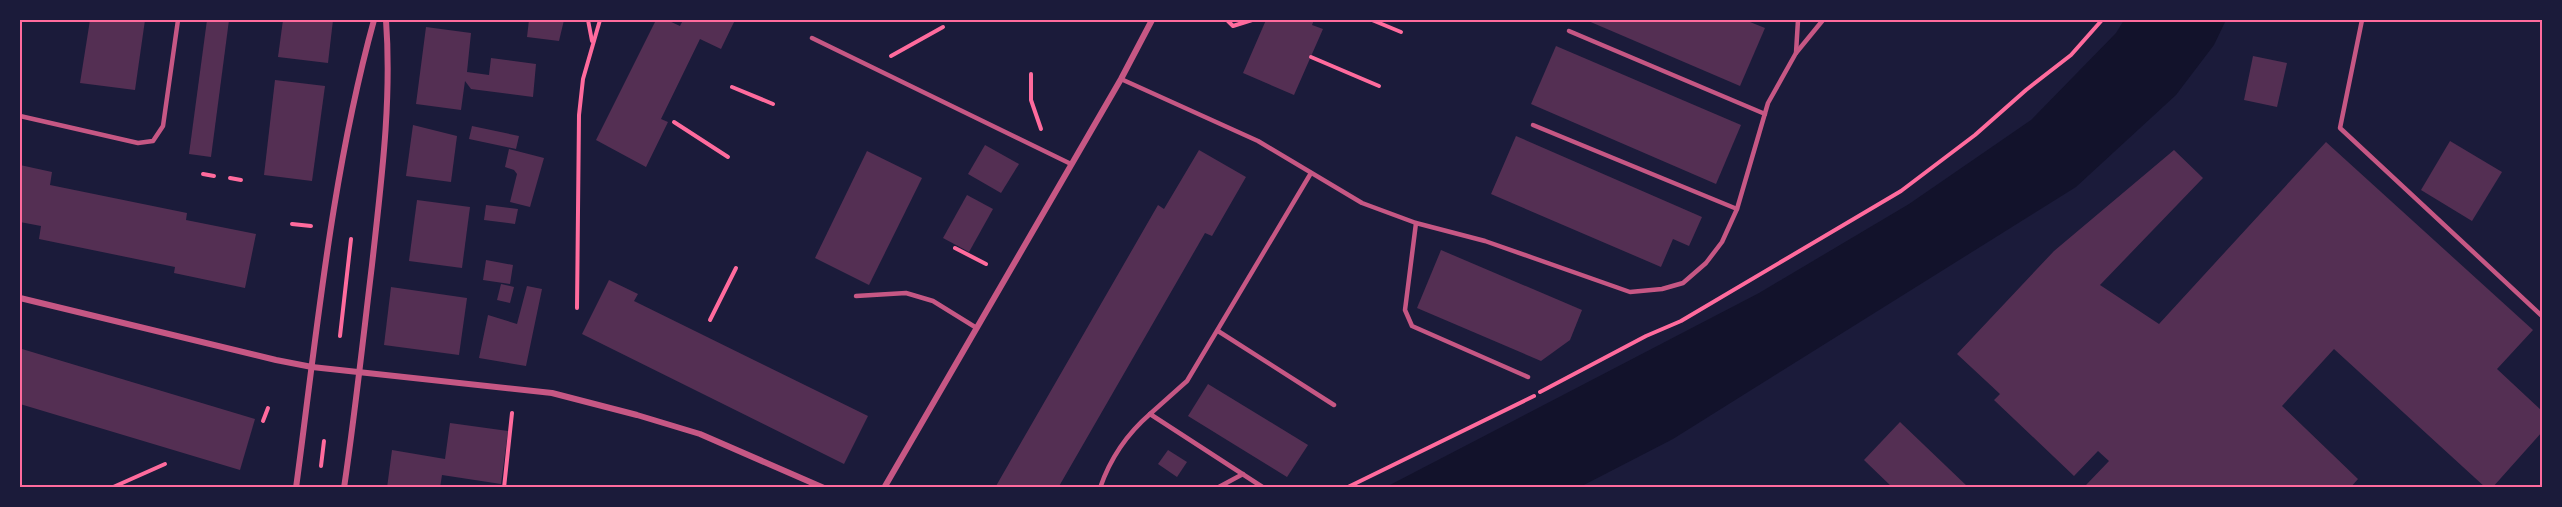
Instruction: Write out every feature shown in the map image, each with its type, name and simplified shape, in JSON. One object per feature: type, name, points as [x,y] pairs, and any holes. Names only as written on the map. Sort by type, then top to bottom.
[{"type":"street","points":[[296,488],[347,134],[374,20]]},
{"type":"street","points":[[344,488],[360,372],[386,139],[389,66],[386,20]]},
{"type":"street","points":[[884,488],[975,327],[1121,79],[1152,20]]},
{"type":"street","points":[[20,298],[312,367],[552,393],[700,434],[824,488]]},
{"type":"lane","points":[[20,116],[138,143],[153,141],[163,126],[178,20]]},
{"type":"lane","points":[[1796,53],[1798,20]]},
{"type":"lane","points":[[1121,79],[1258,141],[1362,203],[1416,223],[1485,241],[1630,292],[1662,289],[1683,283],[1706,263],[1722,242],[1737,209],[1768,103],[1796,53],[1823,20]]},
{"type":"lane","points":[[2362,20],[2340,128],[2542,316]]},
{"type":"lane","points":[[1569,31],[1765,114]]},
{"type":"lane","points":[[812,38],[1071,164]]},
{"type":"lane","points":[[1533,125],[1737,209]]},
{"type":"lane","points":[[1100,488],[1131,430],[1187,381],[1311,173]]},
{"type":"lane","points":[[1416,223],[1405,310],[1412,326],[1528,376]]},
{"type":"lane","points":[[856,296],[906,293],[933,302],[975,327]]},
{"type":"lane","points":[[1218,331],[1334,405]]},
{"type":"lane","points":[[1150,414],[1264,488]]},
{"type":"lane","points":[[1217,488],[1244,474]]},
{"type":"path","points":[[588,20],[592,41]]},
{"type":"path","points":[[577,308],[579,115],[583,79],[592,41],[600,20]]},
{"type":"path","points":[[1227,20],[1233,26],[1252,20]]},
{"type":"path","points":[[1372,20],[1401,32]]},
{"type":"path","points":[[1346,488],[1544,391],[1646,336],[1682,321],[1901,191],[1975,135],[2026,90],[2072,55],[2102,20]]},
{"type":"path","points":[[873,66],[943,27]]},
{"type":"path","points":[[1311,57],[1379,86]]},
{"type":"path","points":[[1031,74],[1031,100],[1042,132],[1037,147]]},
{"type":"path","points":[[732,87],[773,104]]},
{"type":"path","points":[[674,122],[728,157]]},
{"type":"path","points":[[203,174],[214,176]]},
{"type":"path","points":[[230,178],[241,180]]},
{"type":"path","points":[[292,224],[311,226]]},
{"type":"path","points":[[955,248],[986,264]]},
{"type":"path","points":[[710,320],[736,268]]},
{"type":"path","points":[[263,421],[268,408]]},
{"type":"path","points":[[504,488],[512,413]]},
{"type":"path","points":[[111,488],[165,464]]},
{"type":"shaded area","points":[[2124,20],[2226,20],[2214,45],[2176,95],[2076,187],[1673,439],[1580,487],[1386,487],[1759,293],[1909,204],[2031,120],[2116,33]]},
{"type":"building","points":[[90,20],[145,20],[135,90],[80,83]]},
{"type":"building","points":[[207,20],[229,20],[211,157],[189,154]]},
{"type":"building","points":[[283,20],[333,20],[328,63],[278,57]]},
{"type":"building","points":[[529,20],[564,20],[559,41],[527,37]]},
{"type":"building","points":[[656,20],[667,20],[680,26],[683,20],[735,20],[721,49],[700,39],[661,119],[668,122],[646,167],[596,140]]},
{"type":"building","points":[[1266,20],[1314,20],[1312,25],[1323,29],[1294,95],[1243,73]]},
{"type":"building","points":[[1586,20],[1745,20],[1765,28],[1740,86]]},
{"type":"building","points":[[426,27],[471,33],[467,72],[489,75],[491,58],[536,64],[533,97],[471,89],[465,81],[461,110],[416,104]]},
{"type":"building","points":[[1556,46],[1741,125],[1716,184],[1531,104]]},
{"type":"building","points":[[2253,56],[2287,63],[2277,107],[2244,100]]},
{"type":"building","points":[[275,80],[325,86],[312,181],[264,175]]},
{"type":"building","points":[[413,125],[457,136],[451,182],[406,176]]},
{"type":"building","points":[[472,126],[519,136],[516,149],[469,139]]},
{"type":"building","points":[[1516,136],[1702,217],[1689,246],[1673,239],[1661,267],[1491,194]]},
{"type":"building","points":[[2450,141],[2502,172],[2472,221],[2421,190]]},
{"type":"building","points":[[2326,142],[2533,330],[2497,369],[2542,411],[2542,432],[2492,488],[2486,488],[2334,349],[2282,406],[2358,479],[2350,488],[2088,488],[2086,485],[2109,461],[2098,451],[2074,476],[1994,400],[2000,394],[1957,354],[2054,251],[2174,150],[2203,178],[2100,285],[2159,324]]},
{"type":"building","points":[[985,145],[1019,164],[1001,193],[968,174]]},
{"type":"building","points":[[509,149],[544,158],[530,207],[510,202],[517,174],[514,170],[505,167]]},
{"type":"building","points":[[1199,150],[1246,177],[1212,236],[1205,233],[1058,488],[996,486],[1158,205],[1164,209]]},
{"type":"building","points":[[867,151],[922,178],[869,285],[815,258]]},
{"type":"building","points":[[20,165],[52,172],[50,185],[187,213],[186,220],[256,234],[245,288],[174,273],[175,267],[39,239],[41,226],[20,222]]},
{"type":"building","points":[[967,195],[993,209],[969,252],[943,238]]},
{"type":"building","points":[[417,200],[470,207],[462,268],[409,261]]},
{"type":"building","points":[[486,205],[518,209],[515,224],[484,220]]},
{"type":"building","points":[[1441,250],[1582,310],[1570,340],[1541,361],[1417,308]]},
{"type":"building","points":[[486,260],[513,265],[510,284],[483,280]]},
{"type":"building","points":[[609,280],[638,294],[634,301],[868,416],[844,464],[582,334]]},
{"type":"building","points":[[501,284],[514,287],[510,303],[497,300]]},
{"type":"building","points":[[527,286],[542,289],[526,366],[479,358],[488,315],[517,324]]},
{"type":"building","points":[[391,287],[467,298],[459,355],[384,345]]},
{"type":"building","points":[[22,349],[255,419],[240,470],[20,404]]},
{"type":"building","points":[[1208,384],[1308,445],[1287,477],[1188,416]]},
{"type":"building","points":[[1900,422],[1969,488],[1893,488],[1864,460]]},
{"type":"building","points":[[450,423],[508,431],[501,484],[442,475],[440,488],[387,488],[392,450],[445,459]]},
{"type":"building","points":[[1168,450],[1187,462],[1177,477],[1158,464]]}]
